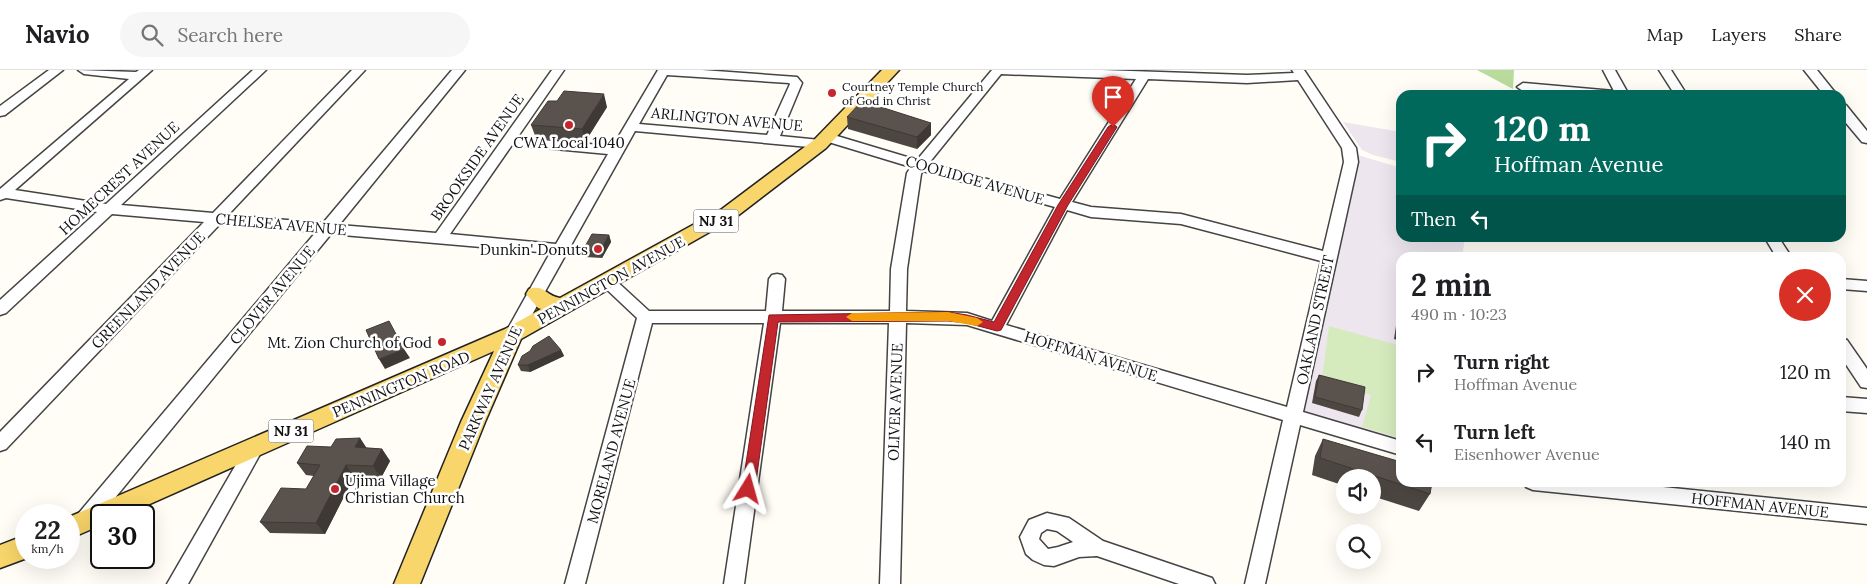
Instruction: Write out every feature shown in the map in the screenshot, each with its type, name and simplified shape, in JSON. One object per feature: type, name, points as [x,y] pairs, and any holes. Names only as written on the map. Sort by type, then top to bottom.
[{"type":"main road","name":"PENNINGTON AVENUE","points":[[513,334],[719,219],[824,140],[891,70]]},
{"type":"main road","points":[[536,294],[545,302],[562,306]]},
{"type":"main road","name":"PENNINGTON ROAD","points":[[80,523],[513,334]]},
{"type":"main road","name":"PARKWAY AVENUE","points":[[408,584],[473,422],[513,334]]},
{"type":"street","points":[[0,112],[57,70]]},
{"type":"street","points":[[84,70],[143,73]]},
{"type":"street","name":"HOMECREST AVENUE","points":[[0,309],[260,70]]},
{"type":"street","name":"GREENLAND AVENUE","points":[[0,444],[359,70]]},
{"type":"street","name":"CLOVER AVENUE","points":[[80,520],[459,70]]},
{"type":"street","name":"BROOKSIDE AVENUE","points":[[440,238],[558,70]]},
{"type":"street","points":[[999,70],[1247,79],[1300,73]]},
{"type":"street","name":"OLIVER AVENUE","points":[[890,584],[900,254],[914,173],[999,70]]},
{"type":"street","points":[[1609,70],[1619,90]]},
{"type":"street","points":[[1666,70],[1678,90]]},
{"type":"street","points":[[1810,70],[1827,90]]},
{"type":"street","points":[[663,71],[793,80],[796,83],[773,138]]},
{"type":"street","name":"PARKWAY AVENUE","points":[[513,334],[663,71]]},
{"type":"street","points":[[2,194],[143,73]]},
{"type":"street","name":"OAKLAND STREET","points":[[1256,584],[1351,156],[1349,148],[1300,73]]},
{"type":"street","points":[[997,327],[1063,205],[1144,75]]},
{"type":"street","points":[[1522,87],[1560,90]]},
{"type":"street","points":[[1846,116],[1867,139]]},
{"type":"street","name":"ARLINGTON AVENUE","points":[[631,127],[824,140]]},
{"type":"street","name":"COOLIDGE AVENUE","points":[[824,140],[1099,214],[1181,219],[1328,258]]},
{"type":"street","points":[[508,141],[618,151]]},
{"type":"street","name":"CHELSEA AVENUE","points":[[2,194],[109,208],[560,249]]},
{"type":"street","points":[[734,584],[773,318],[777,278]]},
{"type":"street","points":[[606,281],[645,317]]},
{"type":"street","points":[[1846,284],[1867,286]]},
{"type":"street","name":"HOFFMAN AVENUE","points":[[645,317],[963,318],[1396,447]]},
{"type":"street","name":"MORELAND AVENUE","points":[[575,584],[645,317]]},
{"type":"street","points":[[1846,351],[1867,382]]},
{"type":"street","points":[[1846,404],[1867,406]]},
{"type":"street","points":[[177,584],[255,447]]},
{"type":"street","name":"HOFFMAN AVENUE","points":[[1582,487],[1867,516]]},
{"type":"street","points":[[1097,548],[1205,584]]},
{"type":"shaded area","points":[[1343,122],[1396,131],[1396,161],[1362,150]]},
{"type":"shaded area","points":[[1348,152],[1396,166],[1396,242],[1464,242],[1463,252],[1396,252],[1396,450],[1289,416]]},
{"type":"green space","points":[[1477,70],[1514,70],[1513,89]]},
{"type":"green space","points":[[1329,326],[1396,345],[1396,437],[1362,427],[1371,395],[1322,379]]},
{"type":"building","points":[[564,91],[604,94],[582,129],[531,125],[548,101],[557,101]]},
{"type":"building","points":[[862,101],[931,123],[917,137],[847,117]]},
{"type":"building","points":[[592,234],[609,235],[600,252],[583,250]]},
{"type":"building","points":[[389,321],[404,349],[379,359],[366,330]]},
{"type":"building","points":[[549,336],[561,350],[528,365],[518,365],[522,356]]},
{"type":"building","points":[[1319,375],[1365,387],[1362,410],[1315,397]]},
{"type":"building","points":[[360,438],[355,447],[382,449],[373,466],[346,465],[316,523],[260,522],[281,488],[306,489],[320,465],[297,463],[307,446],[331,447],[336,439]]},
{"type":"building","points":[[1323,439],[1396,461],[1396,483],[1381,478],[1381,469],[1354,469],[1320,458]]},
{"type":"building","points":[[1409,487],[1431,487],[1430,494]]},
{"type":"slow traffic","points":[[852,317],[948,316],[977,322]]},
{"type":"place","name":"Courtney Temple Church of God in Christ","points":[[832,93]]},
{"type":"place","name":"CWA Local 1040","points":[[569,125]]},
{"type":"place","name":"Dunkin' Donuts","points":[[598,249]]},
{"type":"place","name":"Mt. Zion Church of God","points":[[442,342]]},
{"type":"place","name":"Ujima Village Christian Church","points":[[335,489]]},
{"type":"route","points":[[748,489],[773,318],[948,316],[997,327],[1063,205],[1113,127]]}]
